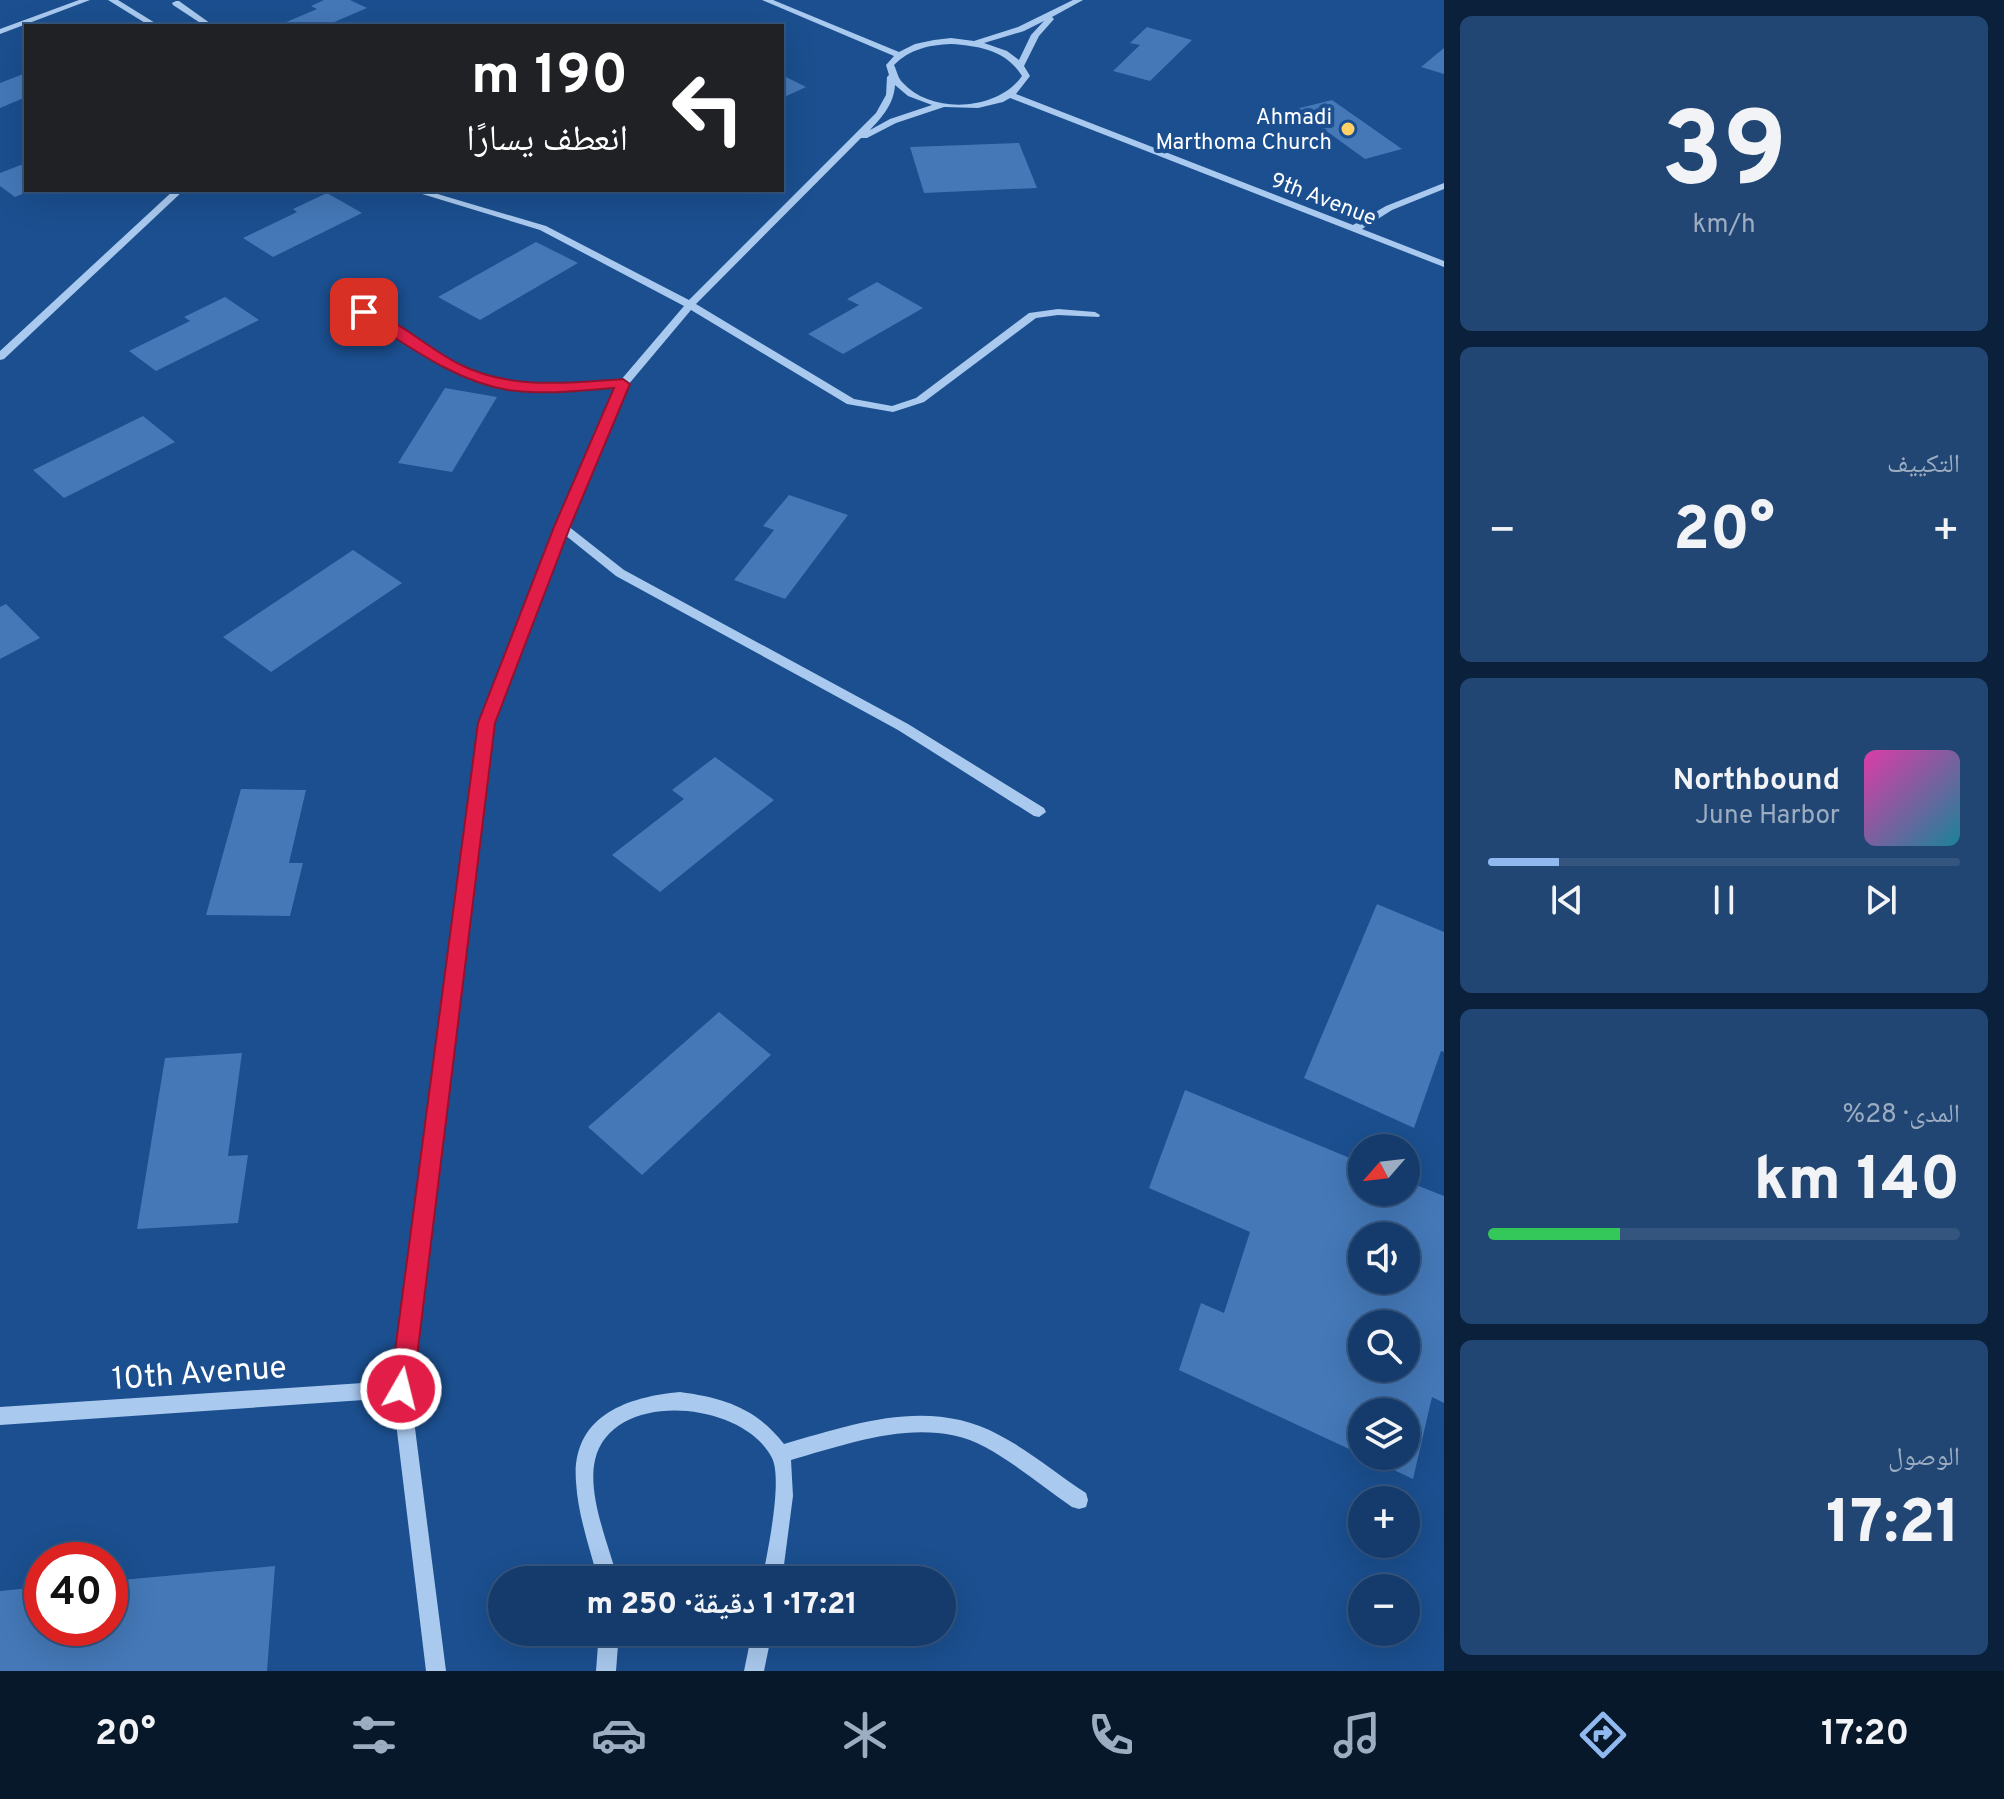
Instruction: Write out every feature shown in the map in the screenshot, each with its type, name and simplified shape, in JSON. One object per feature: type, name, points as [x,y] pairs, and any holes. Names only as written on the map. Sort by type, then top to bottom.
[{"type":"street","points":[[0,32],[86,0]]},
{"type":"street","points":[[112,0],[153,24]]},
{"type":"street","points":[[766,0],[899,55]]},
{"type":"street","points":[[436,1671],[401,1389],[487,723],[562,527],[623,384],[690,305],[886,104],[890,65],[899,55],[930,43],[972,43],[1021,29],[1079,0]]},
{"type":"street","points":[[176,3],[207,24]]},
{"type":"street","points":[[1021,65],[1035,35],[1056,14]]},
{"type":"street","points":[[850,144],[893,121],[942,104],[993,103],[1012,96],[1023,87],[1026,76],[1021,65],[1009,55],[972,43]]},
{"type":"street","points":[[891,77],[910,94],[942,104]]},
{"type":"street","name":"9th Avenue","points":[[1012,96],[1444,264]]},
{"type":"street","points":[[1354,229],[1389,208],[1444,186]]},
{"type":"street","points":[[0,357],[177,192]]},
{"type":"street","points":[[421,192],[543,228],[690,305],[851,402],[893,409],[920,400],[1033,315],[1058,312],[1095,315]]},
{"type":"street","points":[[364,312],[456,368],[508,386],[554,388],[623,384]]},
{"type":"street","points":[[562,527],[620,573],[903,727],[1039,812]]},
{"type":"street","name":"10th Avenue","points":[[0,1416],[401,1389]]},
{"type":"street","points":[[605,1566],[584,1467],[593,1440],[612,1420],[652,1404],[682,1400],[710,1403],[737,1414],[761,1432],[781,1454],[784,1513],[775,1566]]},
{"type":"street","points":[[781,1454],[873,1427],[909,1423],[945,1426],[981,1436],[1079,1500]]},
{"type":"street","points":[[606,1671],[608,1646]]},
{"type":"street","points":[[754,1671],[759,1646]]},
{"type":"building","points":[[324,0],[350,0],[367,8],[330,24],[282,24],[317,9],[311,6]]},
{"type":"building","points":[[1147,27],[1192,40],[1150,81],[1113,71],[1140,45],[1130,43]]},
{"type":"building","points":[[1444,48],[1444,74],[1421,67]]},
{"type":"building","points":[[24,74],[24,98],[0,108],[0,83]]},
{"type":"building","points":[[784,76],[806,87],[784,97]]},
{"type":"building","name":"Ahmadi Marthoma Church","points":[[1332,100],[1402,149],[1365,159],[1296,109]]},
{"type":"building","points":[[1019,143],[1037,188],[924,193],[910,147]]},
{"type":"building","points":[[24,164],[24,192],[27,192],[15,197],[0,186],[0,173]]},
{"type":"building","points":[[327,193],[362,213],[273,257],[243,238],[297,212],[293,209]]},
{"type":"building","points":[[536,242],[578,263],[480,320],[438,297]]},
{"type":"building","points":[[877,282],[923,308],[843,354],[808,334],[859,305],[847,299]]},
{"type":"building","points":[[225,297],[259,320],[156,371],[129,351],[190,321],[184,317]]},
{"type":"building","points":[[445,388],[497,397],[452,472],[398,463]]},
{"type":"building","points":[[143,416],[175,442],[64,498],[33,470]]},
{"type":"building","points":[[789,495],[848,515],[785,599],[734,580],[774,530],[763,526]]},
{"type":"building","points":[[353,550],[402,583],[271,672],[223,637]]},
{"type":"building","points":[[6,604],[40,638],[0,659],[0,607]]},
{"type":"building","points":[[715,757],[774,800],[660,892],[612,855],[684,799],[672,790]]},
{"type":"building","points":[[241,789],[306,790],[289,863],[303,863],[290,916],[206,915]]},
{"type":"building","points":[[1377,904],[1444,932],[1444,1052],[1441,1051],[1414,1128],[1304,1078]]},
{"type":"building","points":[[719,1012],[771,1055],[642,1175],[588,1127]]},
{"type":"building","points":[[242,1053],[228,1156],[248,1155],[238,1223],[137,1229],[165,1058]]},
{"type":"building","points":[[1185,1090],[1348,1157],[1348,1206],[1420,1206],[1420,1187],[1444,1196],[1444,1403],[1432,1397],[1420,1449],[1420,1398],[1348,1398],[1348,1448],[1179,1370],[1201,1303],[1224,1313],[1250,1232],[1149,1188]]},
{"type":"building","points":[[1394,1470],[1415,1470],[1413,1479]]},
{"type":"building","points":[[275,1566],[267,1671],[0,1671],[0,1591],[24,1589],[24,1646],[128,1646],[128,1579]]},
{"type":"place","name":"Ahmadi Marthoma Church","points":[[1348,129]]},
{"type":"route","points":[[364,312],[456,368],[508,386],[554,388],[623,384],[562,527],[487,723],[401,1389]]}]
